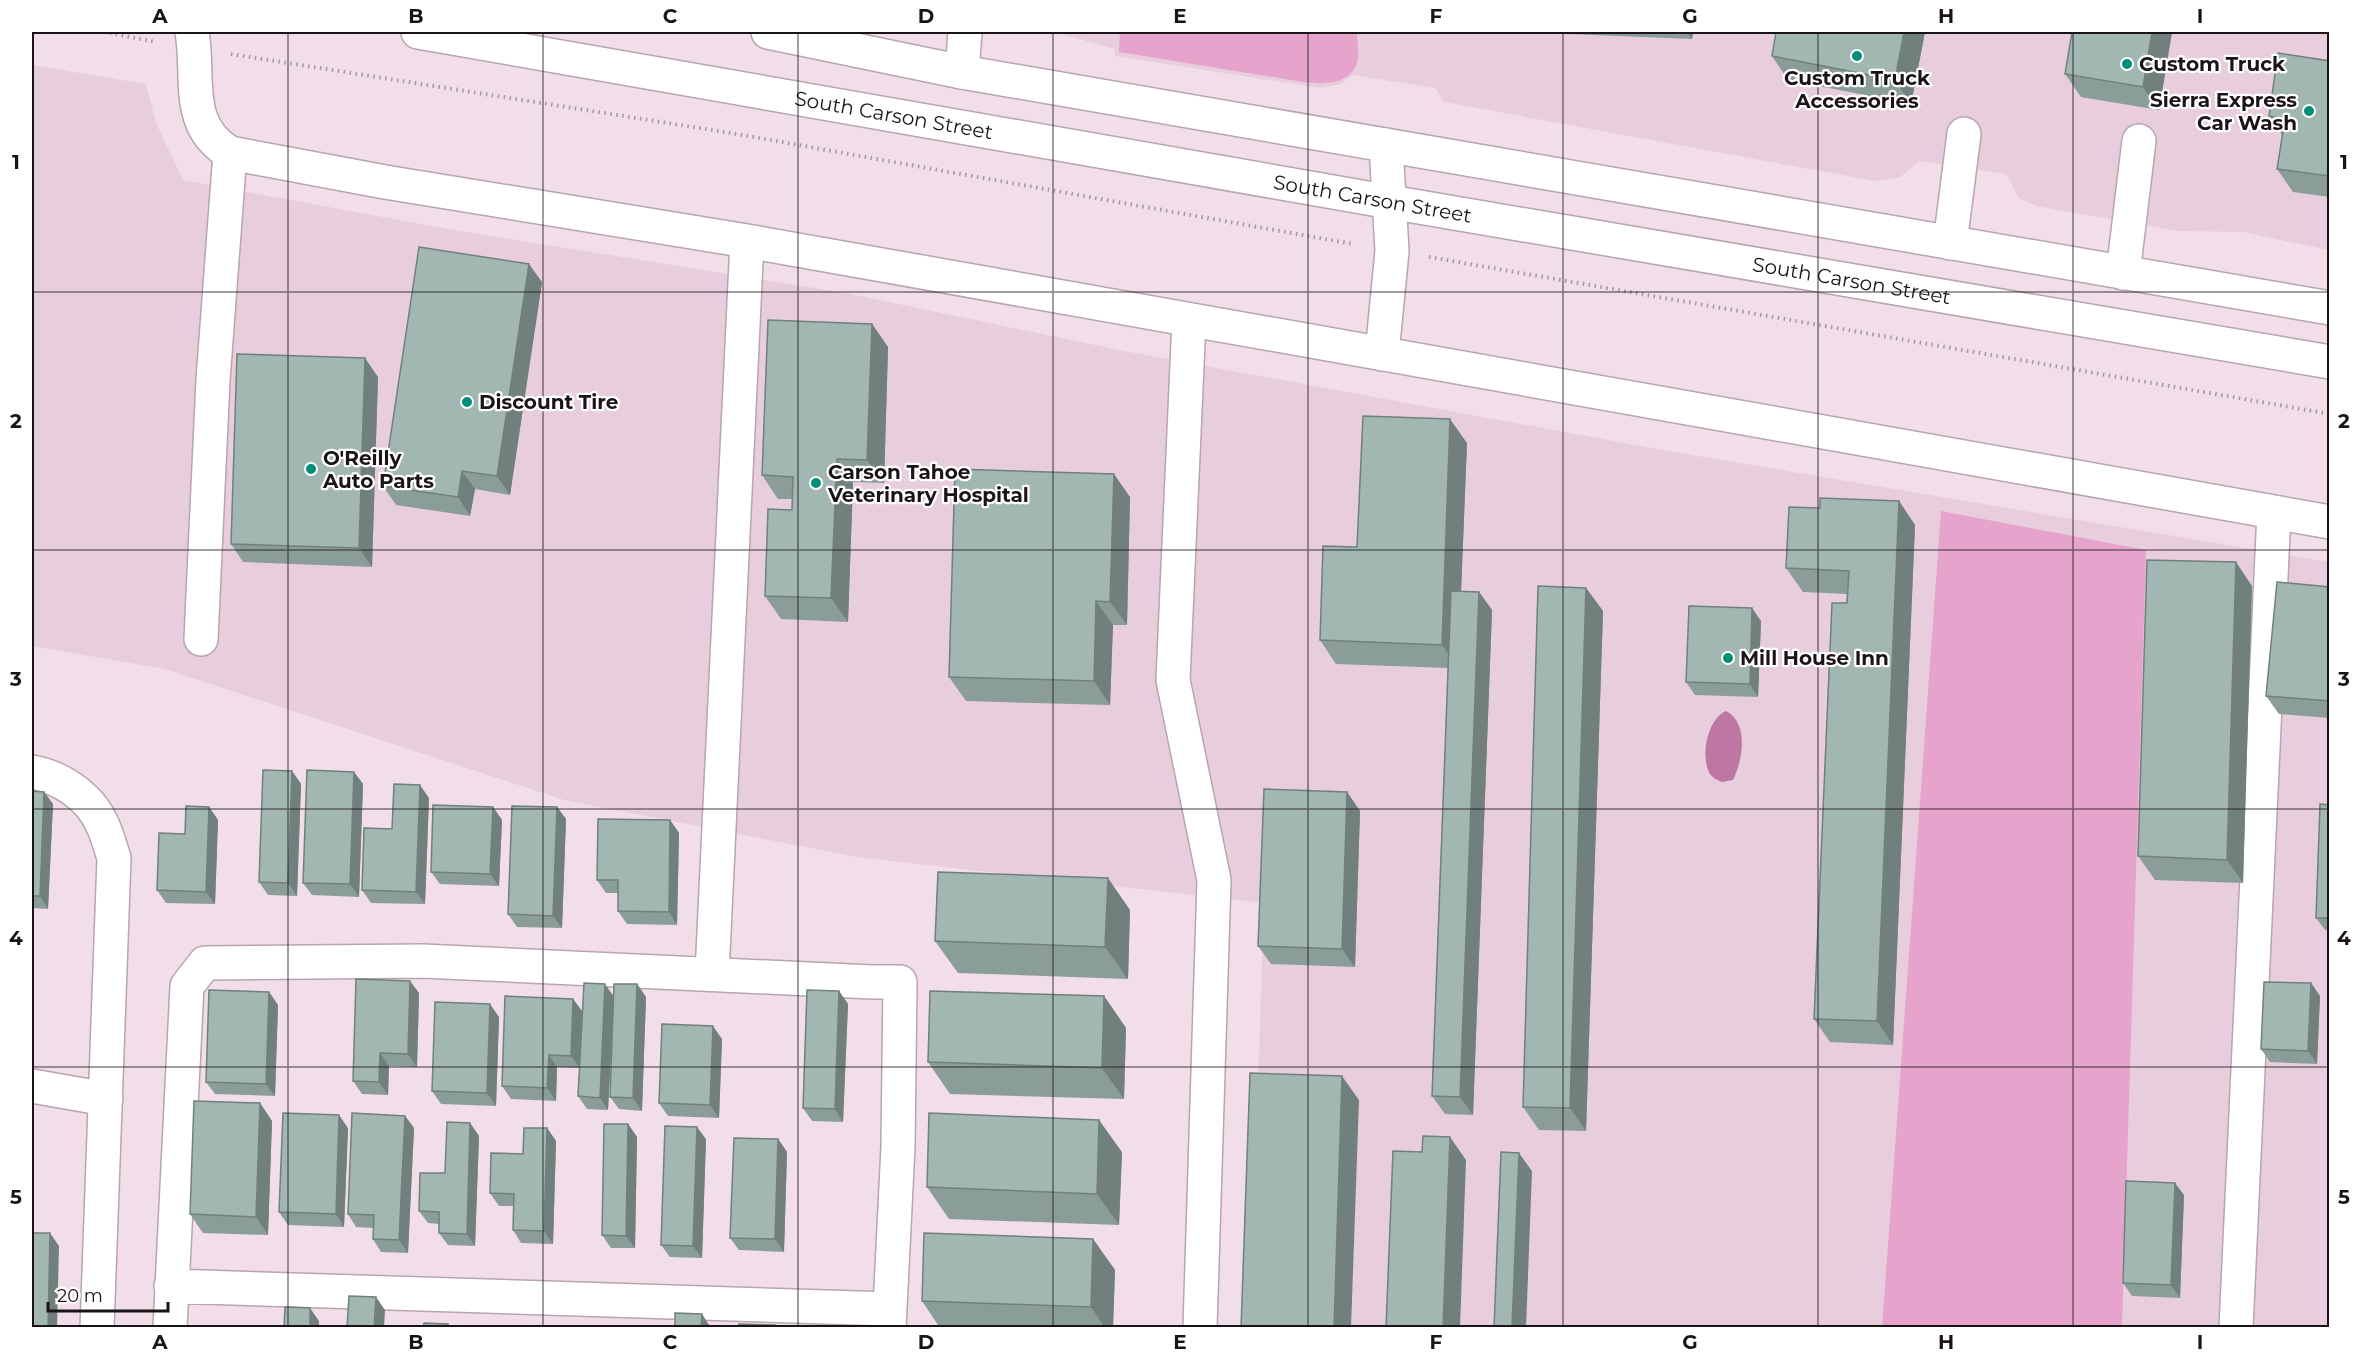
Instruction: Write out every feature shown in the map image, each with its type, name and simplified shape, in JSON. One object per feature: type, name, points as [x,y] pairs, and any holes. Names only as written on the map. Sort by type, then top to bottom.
[{"type":"street","name":"South Carson Street","points":[[418,32],[1390,202],[2330,362]]},
{"type":"street","points":[[768,32],[962,72],[2330,308]]},
{"type":"street","points":[[962,72],[965,32]]},
{"type":"street","points":[[194,40],[194,72],[200,121],[217,145],[230,153],[385,182],[747,240],[2330,522]]},
{"type":"street","points":[[1950,243],[1964,134]]},
{"type":"street","points":[[2123,273],[2139,141]]},
{"type":"street","points":[[1382,354],[1391,272],[1386,145]]},
{"type":"street","points":[[201,639],[213,380],[230,153]]},
{"type":"street","points":[[712,975],[747,240]]},
{"type":"street","points":[[1189,320],[1173,680],[1214,880],[1200,1328]]},
{"type":"street","points":[[2235,1328],[2274,512]]},
{"type":"street","points":[[32,772],[46,775],[75,789],[101,821],[114,858],[97,1328]]},
{"type":"street","points":[[170,1328],[171,1286],[187,986],[206,963],[423,961],[900,982],[898,1147],[890,1318],[171,1286]]},
{"type":"street","points":[[32,1086],[106,1099]]},
{"type":"path","points":[[104,32],[194,40],[743,135],[1326,240]]},
{"type":"path","points":[[1470,264],[2330,414]]},
{"type":"shaded area","points":[[1054,32],[2329,32],[2329,250],[2243,232],[2178,231],[2036,206],[2019,198],[2006,174],[1920,161],[1900,177],[1875,181],[1444,102],[1435,88],[1353,75],[1341,84],[1321,88],[1115,56],[1115,49]]},
{"type":"shaded area","points":[[1120,32],[1357,32],[1358,58],[1352,73],[1340,80],[1325,83],[1303,82],[1119,52]]},
{"type":"shaded area","points":[[32,65],[146,84],[156,123],[183,180],[448,229],[846,293],[1124,351],[1668,451],[2329,562],[2329,1327],[1250,1327],[1264,903],[857,857],[564,800],[165,669],[32,646]]},
{"type":"shaded area","points":[[1941,511],[2146,550],[2122,1327],[1882,1328]]},
{"type":"shaded area","points":[[1726,711],[1738,724],[1742,742],[1737,772],[1733,780],[1722,782],[1710,774],[1707,767],[1706,749],[1707,739],[1714,722]]},
{"type":"building","points":[[1776,32],[1904,32],[1895,80],[1772,56]]},
{"type":"building","points":[[2072,32],[2152,32],[2143,87],[2065,74]]},
{"type":"building","points":[[2278,53],[2330,61],[2330,176],[2277,169],[2285,119],[2269,116]]},
{"type":"building","name":"Discount Tire","points":[[419,247],[529,264],[497,476],[462,471],[458,497],[383,486]]},
{"type":"building","name":"Carson Tahoe Veterinary Hospital","points":[[768,320],[872,324],[867,460],[837,459],[831,598],[765,596],[768,509],[792,510],[793,477],[762,475]]},
{"type":"building","name":"O'Reilly Auto Parts","points":[[237,354],[365,358],[359,548],[231,544]]},
{"type":"building","points":[[1363,416],[1450,419],[1442,645],[1320,640],[1323,546],[1357,547]]},
{"type":"building","points":[[955,469],[1114,474],[1110,602],[1096,601],[1094,681],[949,677]]},
{"type":"building","points":[[1820,498],[1899,501],[1877,1021],[1814,1019],[1832,603],[1847,603],[1849,571],[1786,568],[1789,507],[1820,508]]},
{"type":"building","points":[[2147,560],[2236,562],[2227,860],[2138,856]]},
{"type":"building","points":[[2277,582],[2330,587],[2330,701],[2266,696]]},
{"type":"building","points":[[1538,586],[1586,588],[1570,1108],[1523,1107]]},
{"type":"building","points":[[1451,591],[1479,592],[1460,1097],[1432,1096]]},
{"type":"building","name":"Mill House Inn","points":[[1689,606],[1752,608],[1750,684],[1686,682]]},
{"type":"building","points":[[263,770],[292,771],[288,883],[259,882]]},
{"type":"building","points":[[307,770],[354,772],[350,884],[303,883]]},
{"type":"building","points":[[394,784],[420,785],[416,892],[362,890],[364,828],[392,829]]},
{"type":"building","points":[[1264,789],[1347,792],[1342,949],[1258,946]]},
{"type":"building","points":[[32,791],[44,792],[40,896],[32,896]]},
{"type":"building","points":[[2320,804],[2330,805],[2330,918],[2316,918]]},
{"type":"building","points":[[433,805],[493,807],[490,874],[431,872]]},
{"type":"building","points":[[186,806],[209,807],[206,892],[157,890],[159,833],[185,834]]},
{"type":"building","points":[[512,806],[557,807],[553,916],[508,914]]},
{"type":"building","points":[[598,819],[670,820],[669,912],[618,911],[618,880],[597,880]]},
{"type":"building","points":[[938,872],[1108,878],[1105,947],[935,941]]},
{"type":"building","points":[[356,979],[410,981],[408,1054],[380,1053],[379,1082],[353,1081]]},
{"type":"building","points":[[2264,982],[2311,983],[2308,1051],[2261,1049]]},
{"type":"building","points":[[584,983],[605,984],[600,1098],[578,1096]]},
{"type":"building","points":[[614,984],[637,984],[633,1098],[610,1097]]},
{"type":"building","points":[[209,990],[269,992],[266,1084],[206,1082]]},
{"type":"building","points":[[807,990],[839,991],[835,1109],[803,1108]]},
{"type":"building","points":[[930,991],[1104,996],[1102,1068],[928,1062]]},
{"type":"building","points":[[505,996],[573,999],[571,1056],[549,1055],[547,1088],[502,1086]]},
{"type":"building","points":[[435,1002],[490,1004],[487,1093],[432,1091]]},
{"type":"building","points":[[662,1024],[713,1026],[710,1105],[659,1103]]},
{"type":"building","points":[[1250,1073],[1342,1076],[1334,1328],[1241,1328]]},
{"type":"building","points":[[194,1101],[260,1103],[256,1217],[190,1214]]},
{"type":"building","points":[[283,1113],[339,1115],[336,1214],[279,1212]]},
{"type":"building","points":[[352,1113],[405,1116],[399,1240],[373,1239],[374,1215],[348,1214]]},
{"type":"building","points":[[929,1113],[1099,1120],[1097,1194],[927,1187]]},
{"type":"building","points":[[447,1122],[470,1123],[467,1234],[439,1233],[439,1212],[419,1211],[420,1173],[445,1173]]},
{"type":"building","points":[[604,1124],[628,1124],[626,1236],[602,1235]]},
{"type":"building","points":[[665,1126],[697,1127],[693,1246],[661,1245]]},
{"type":"building","points":[[524,1128],[547,1128],[544,1231],[513,1230],[514,1194],[490,1193],[491,1153],[523,1154]]},
{"type":"building","points":[[1423,1136],[1450,1137],[1443,1328],[1386,1328],[1393,1151],[1422,1152]]},
{"type":"building","points":[[734,1138],[778,1139],[775,1239],[730,1238]]},
{"type":"building","points":[[1501,1152],[1519,1153],[1512,1328],[1494,1328]]},
{"type":"building","points":[[2126,1181],[2175,1183],[2171,1285],[2123,1283]]},
{"type":"building","points":[[32,1233],[50,1233],[48,1328],[32,1328]]},
{"type":"building","points":[[924,1233],[1093,1239],[1091,1307],[922,1301]]},
{"type":"building","points":[[349,1296],[376,1297],[374,1328],[347,1328]]},
{"type":"building","points":[[285,1307],[310,1308],[310,1328],[284,1328]]},
{"type":"building","points":[[675,1313],[702,1314],[701,1328],[675,1328]]},
{"type":"building","points":[[424,1323],[448,1324],[448,1328],[423,1328]]},
{"type":"building","points":[[739,1324],[775,1325],[774,1328],[739,1328]]},
{"type":"place","name":"Custom Truck Accessories","points":[[1857,56]]},
{"type":"place","name":"Custom Truck","points":[[2127,64]]},
{"type":"place","name":"Sierra Express Car Wash","points":[[2309,111]]},
{"type":"place","name":"Discount Tire","points":[[467,402]]},
{"type":"place","name":"O'Reilly Auto Parts","points":[[311,469]]},
{"type":"place","name":"Carson Tahoe Veterinary Hospital","points":[[816,483]]},
{"type":"place","name":"Mill House Inn","points":[[1728,658]]}]
